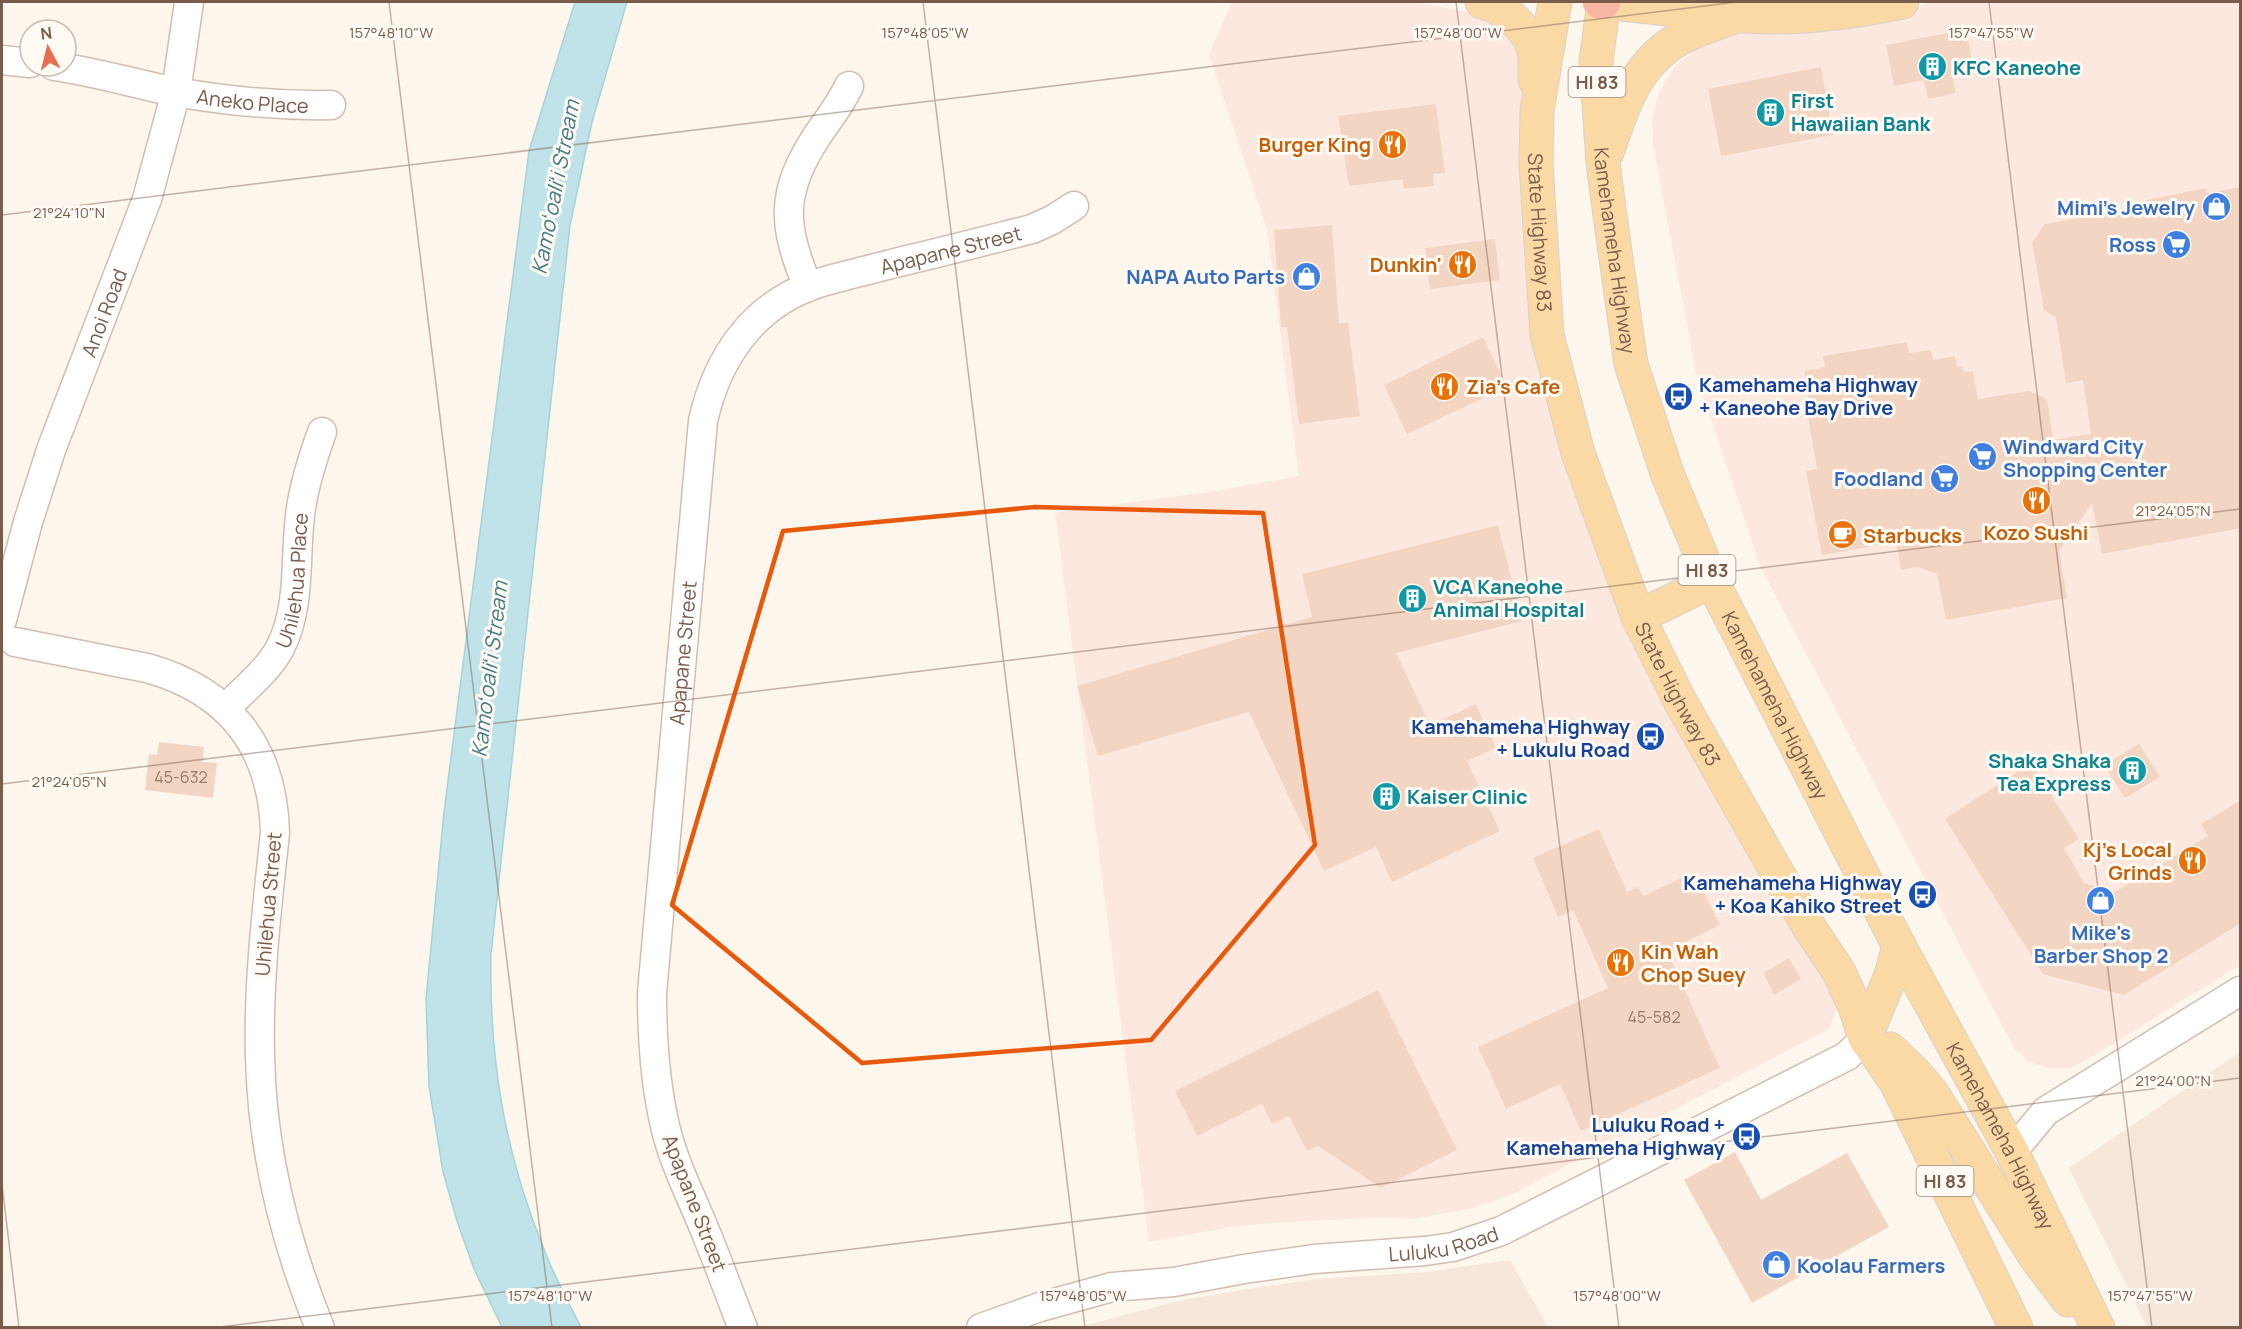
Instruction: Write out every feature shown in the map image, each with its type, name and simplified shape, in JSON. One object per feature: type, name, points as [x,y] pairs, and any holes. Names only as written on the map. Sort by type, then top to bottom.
[{"type":"main road","name":"HI 83","points":[[1482,2],[1490,4],[1512,18],[1533,46],[1537,111]]},
{"type":"main road","name":"State Highway 83","points":[[1555,2],[1537,111],[1536,164],[1547,335],[1578,453],[1638,617],[1680,701],[1809,927],[1839,972],[1855,1007],[1865,1038],[1896,1082],[2016,1328]]},
{"type":"main road","points":[[1603,2],[1736,16],[1783,17],[1829,14],[1902,2]]},
{"type":"main road","name":"Kamehameha Highway","points":[[1603,2],[1596,61],[1603,163],[1631,364],[1668,476],[1712,581],[1899,946],[2012,1152],[2098,1328]]},
{"type":"main road","points":[[1603,163],[1632,86],[1652,60],[1667,46],[1685,36],[1736,16]]},
{"type":"main road","points":[[1638,617],[1712,581]]},
{"type":"main road","points":[[1899,946],[1891,975],[1865,1038],[1890,1048],[1932,1093],[2036,1258],[2089,1328]]},
{"type":"street","name":"Anoi Road","points":[[5,636],[28,522],[51,450],[147,199],[176,92],[189,2]]},
{"type":"street","points":[[2,60],[18,62]]},
{"type":"street","name":"Aneko Place","points":[[78,70],[176,92],[278,105],[331,105]]},
{"type":"street","points":[[808,287],[792,247],[789,232],[789,199],[800,165],[818,134],[836,112],[849,86]]},
{"type":"street","name":"Apapane Street","points":[[742,1328],[677,1166],[666,1131],[654,1063],[652,993],[703,421],[716,376],[727,355],[741,336],[775,305],[808,287],[1032,229],[1074,206]]},
{"type":"street","name":"Uhilehua Place","points":[[225,709],[272,661],[286,635],[293,603],[301,508],[314,454],[322,432]]},
{"type":"street","name":"Uhilehua Street","points":[[5,636],[168,674],[208,695],[225,709],[253,744],[263,764],[271,787],[275,810],[275,834],[260,1006],[263,1108],[270,1159],[281,1211],[296,1262],[320,1328]]},
{"type":"street","points":[[2012,1152],[2046,1110],[2241,991]]},
{"type":"street","name":"Luluku Road","points":[[981,1328],[1040,1307],[1112,1287],[1174,1282],[1314,1259],[1425,1251],[1478,1240],[1501,1231],[1847,1056],[1865,1038]]},
{"type":"highlighted area","points":[[1035,507],[1263,513],[1315,845],[1151,1040],[862,1063],[672,905],[783,531]]},
{"type":"shaded area","points":[[1232,2],[1413,2],[1468,12],[1513,33],[1527,65],[1528,103],[1586,483],[1835,975],[1837,1008],[1829,1029],[1512,1194],[1488,1203],[1412,1219],[1384,1217],[1273,1223],[1231,1227],[1149,1242],[1055,513],[1215,491],[1299,476],[1267,230],[1209,54]]},
{"type":"shaded area","name":"Windward City Shopping Center","points":[[1930,2],[2240,2],[2240,965],[2071,1068],[2048,1068],[2029,1062],[2014,1048],[1760,566],[1697,378],[1653,145],[1652,117],[1660,90],[1677,64],[1703,45],[1743,33],[1790,31],[1877,20]]},
{"type":"shaded area","points":[[2240,1052],[2240,1327],[2147,1327],[2069,1168]]},
{"type":"shaded area","points":[[1510,1260],[1548,1327],[1079,1327],[1178,1301],[1247,1289],[1316,1279],[1427,1272]]},
{"type":"water","name":"Kamoʻoaliʻi Stream","points":[[575,2],[627,2],[592,122],[570,225],[491,954],[491,993],[496,1067],[509,1140],[530,1213],[561,1289],[581,1327],[502,1327],[474,1269],[443,1172],[429,1086],[426,999],[444,812],[529,151]]},
{"type":"building","name":"KFC Kaneohe","points":[[1966,29],[1974,71],[1952,75],[1956,93],[1928,99],[1924,80],[1894,86],[1886,45]]},
{"type":"building","name":"First Hawaiian Bank","points":[[1821,67],[1833,135],[1721,156],[1708,89]]},
{"type":"building","name":"Burger King","points":[[1436,104],[1445,173],[1433,174],[1434,186],[1404,189],[1403,179],[1349,186],[1338,116]]},
{"type":"building","points":[[2241,187],[2241,528],[2102,554],[2092,503],[2059,551],[2067,598],[1946,620],[1937,574],[1917,567],[1901,570],[1896,542],[1822,555],[1806,471],[1817,469],[1808,417],[1811,415],[1804,371],[1825,367],[1823,356],[1907,342],[1909,353],[1931,350],[1933,360],[1955,356],[1957,367],[1962,366],[1964,372],[1973,371],[1978,399],[2029,391],[2047,399],[2053,440],[2091,434],[2083,380],[2066,383],[2056,318],[2044,310],[2032,242],[2045,224],[2133,208],[2132,203],[2206,188],[2207,193]]},
{"type":"building","points":[[1332,225],[1339,323],[1348,323],[1360,416],[1299,424],[1287,327],[1281,327],[1274,230]]},
{"type":"building","name":"Dunkin'","points":[[1495,239],[1500,280],[1430,289],[1425,248]]},
{"type":"building","name":"Zia's Cafe","points":[[1483,337],[1507,387],[1407,434],[1384,385]]},
{"type":"building","points":[[1498,525],[1522,621],[1396,653],[1430,725],[1476,704],[1496,748],[1467,761],[1500,831],[1392,882],[1376,847],[1324,871],[1249,712],[1098,756],[1077,686],[1312,617],[1302,574]]},
{"type":"building","points":[[159,742],[204,747],[203,762],[217,763],[213,798],[145,790],[149,754],[157,755]]},
{"type":"building","name":"Shaka Shaka Tea Express","points":[[2139,744],[2160,777],[2125,798],[2104,765]]},
{"type":"building","points":[[2031,763],[2079,839],[2064,848],[2084,883],[2115,892],[2208,836],[2201,824],[2241,800],[2241,923],[2124,995],[2043,974],[1945,819]]},
{"type":"building","points":[[1599,829],[1627,892],[1638,887],[1643,896],[1694,872],[1720,925],[1667,951],[1720,1068],[1581,1131],[1560,1084],[1506,1109],[1478,1047],[1608,988],[1573,910],[1558,917],[1533,858]]},
{"type":"building","points":[[1789,958],[1801,979],[1774,995],[1763,973]]},
{"type":"building","points":[[1378,990],[1457,1150],[1381,1188],[1318,1146],[1307,1151],[1289,1116],[1272,1124],[1262,1104],[1197,1136],[1175,1091]]},
{"type":"building","name":"Koolau Farmers","points":[[1735,1152],[1761,1200],[1847,1153],[1889,1227],[1752,1303],[1684,1180]]},
{"type":"place","name":"KFC Kaneohe","points":[[1932,67]]},
{"type":"place","name":"First Hawaiian Bank","points":[[1770,112]]},
{"type":"place","name":"Burger King","points":[[1392,144]]},
{"type":"place","name":"Mimi's Jewelry","points":[[2216,207]]},
{"type":"place","name":"Ross","points":[[2177,244]]},
{"type":"place","name":"Dunkin'","points":[[1463,264]]},
{"type":"place","name":"NAPA Auto Parts","points":[[1306,276]]},
{"type":"place","name":"Zia's Cafe","points":[[1445,386]]},
{"type":"place","name":"Kamehameha Highway + Kaneohe Bay Drive","points":[[1678,396]]},
{"type":"place","name":"Windward City Shopping Center","points":[[1982,457]]},
{"type":"place","name":"Foodland","points":[[1944,478]]},
{"type":"place","name":"Kozo Sushi","points":[[2036,501]]},
{"type":"place","name":"Starbucks","points":[[1842,535]]},
{"type":"place","name":"VCA Kaneohe Animal Hospital","points":[[1412,598]]},
{"type":"place","name":"Kamehameha Highway + Lukulu Road","points":[[1651,737]]},
{"type":"place","name":"Shaka Shaka Tea Express","points":[[2132,771]]},
{"type":"place","name":"Kaiser Clinic","points":[[1386,796]]},
{"type":"place","name":"Kj's Local Grinds","points":[[2193,860]]},
{"type":"place","name":"Kamehameha Highway + Koa Kahiko Street","points":[[1923,894]]},
{"type":"place","name":"Mike's Barber Shop 2","points":[[2101,901]]},
{"type":"place","name":"Kin Wah Chop Suey","points":[[1620,962]]},
{"type":"place","name":"Luluku Road + Kamehameha Highway","points":[[1746,1136]]},
{"type":"place","name":"Koolau Farmers","points":[[1776,1265]]}]
